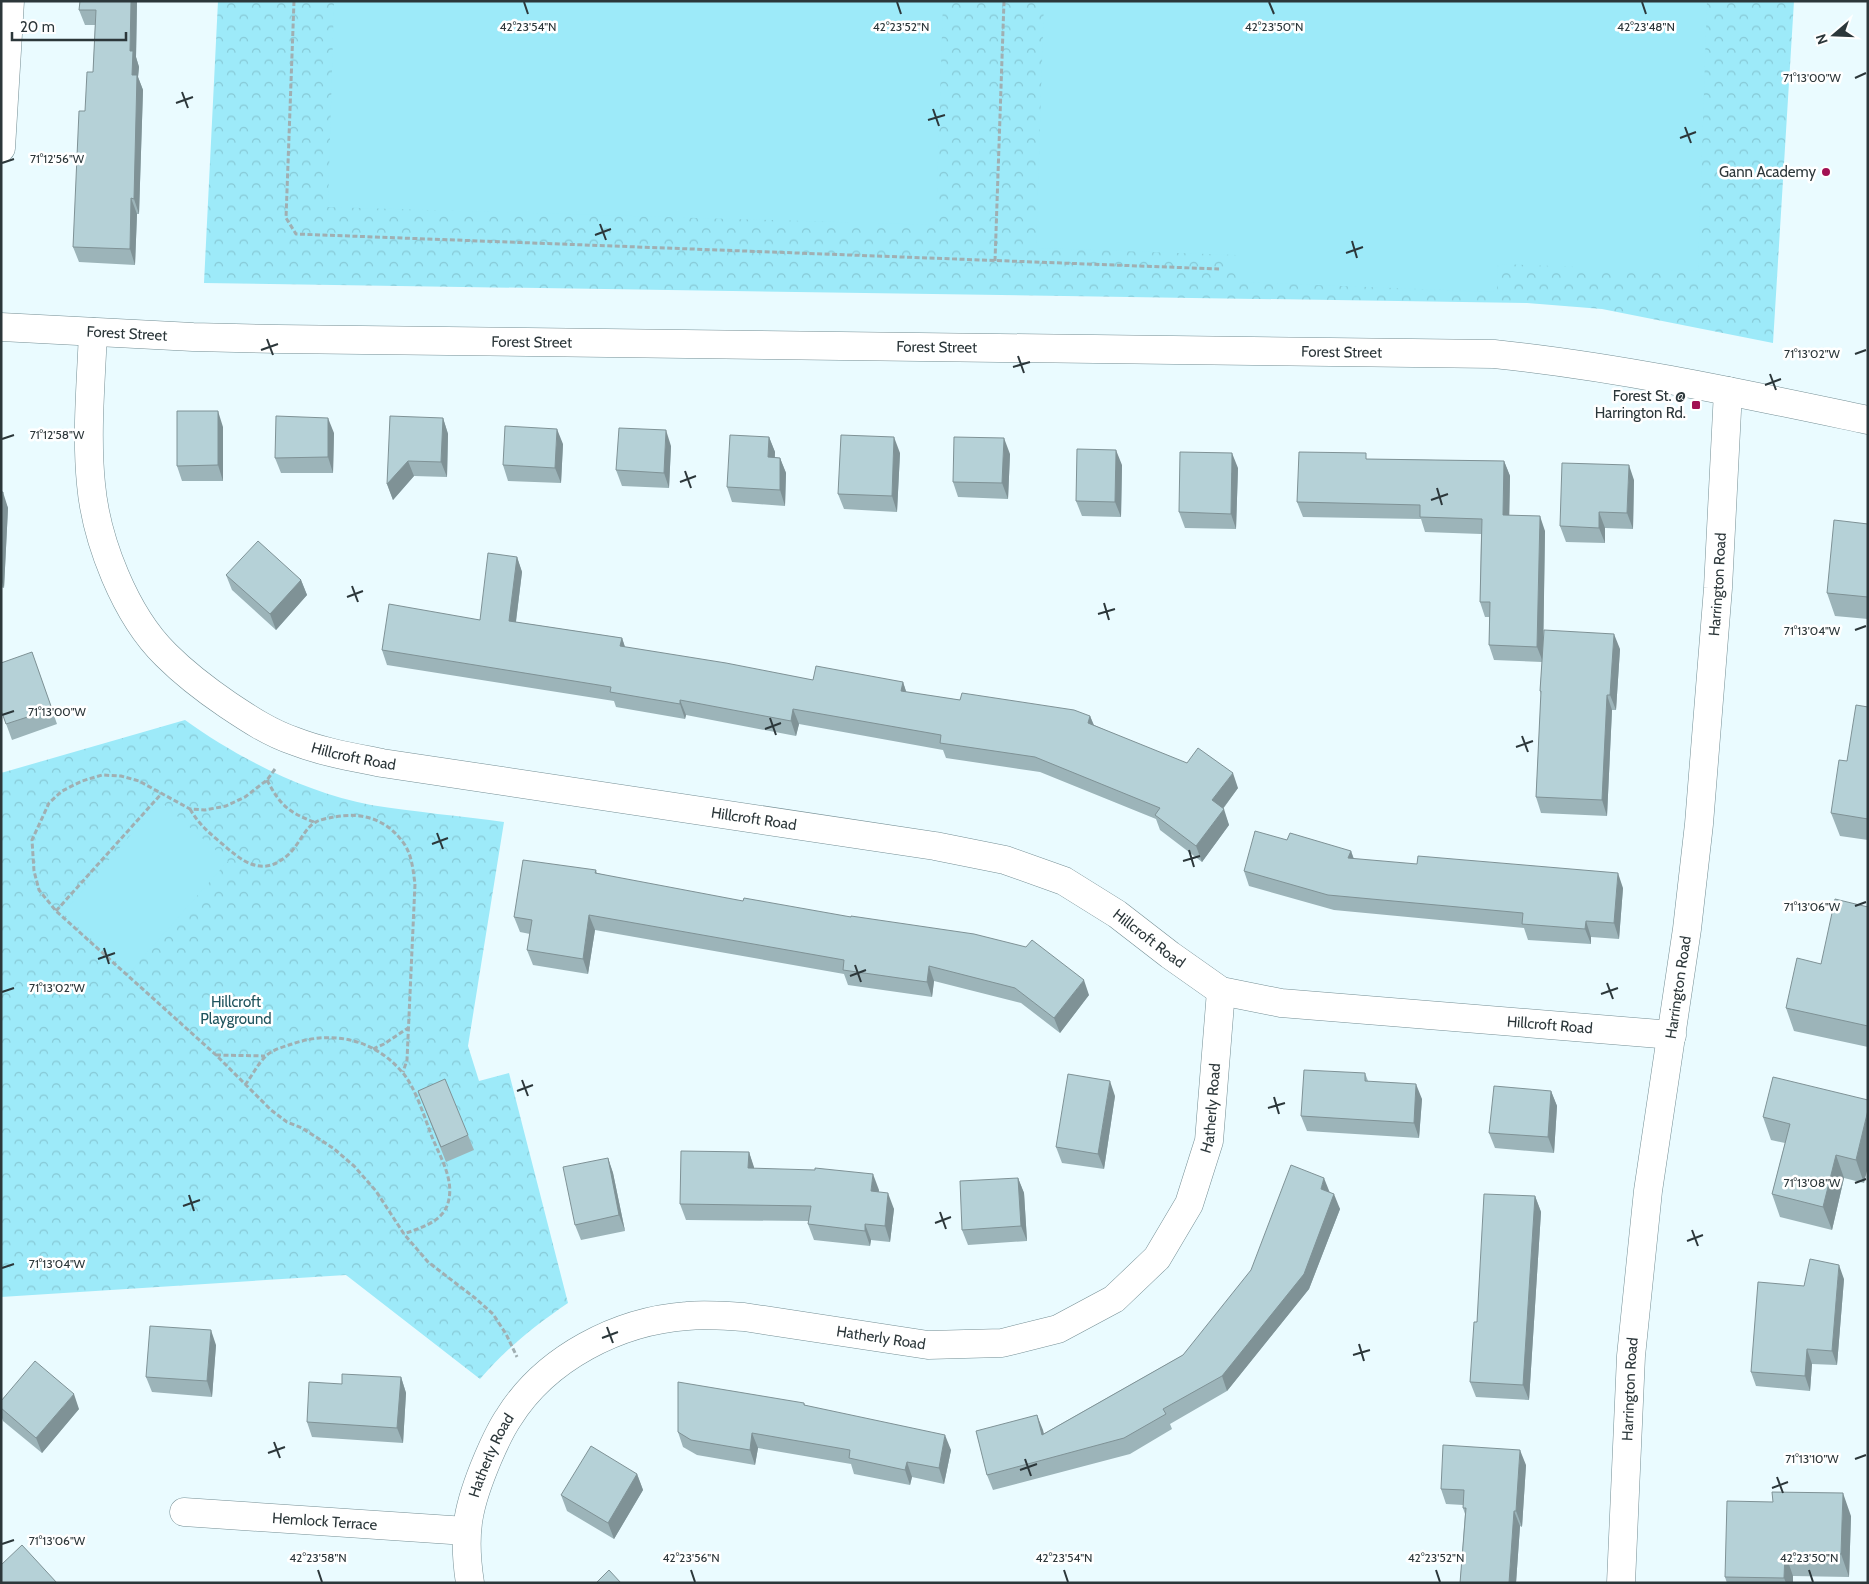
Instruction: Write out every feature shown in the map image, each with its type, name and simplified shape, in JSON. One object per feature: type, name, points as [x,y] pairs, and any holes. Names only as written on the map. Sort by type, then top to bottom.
[{"type":"street","points":[[1,148],[10,1]]},
{"type":"street","name":"Forest Street","points":[[1,327],[193,337],[444,342],[1494,354],[1592,366],[1728,391],[1868,420]]},
{"type":"street","name":"Hillcroft Road","points":[[93,332],[91,485],[102,542],[125,594],[145,630],[165,654],[189,676],[268,730],[293,741],[324,751],[382,763],[936,846],[1005,860],[1064,881],[1117,914],[1170,955],[1222,991],[1281,1003],[1672,1035]]},
{"type":"street","name":"Harrington Road","points":[[1621,1583],[1633,1338],[1648,1191],[1687,929],[1709,716],[1718,588],[1728,391]]},
{"type":"street","name":"Hatherly Road","points":[[470,1583],[467,1564],[466,1531],[471,1504],[494,1444],[509,1417],[534,1385],[565,1360],[587,1346],[618,1332],[662,1319],[688,1316],[726,1316],[928,1345],[1002,1343],[1058,1329],[1114,1300],[1157,1258],[1190,1204],[1209,1141],[1222,991]]},
{"type":"street","name":"Hemlock Terrace","points":[[184,1512],[466,1531]]},
{"type":"path","points":[[294,1],[286,218],[296,234],[1219,269]]},
{"type":"path","points":[[995,261],[1004,1]]},
{"type":"path","points":[[293,741],[267,780],[246,797],[226,806],[205,810],[190,809],[139,781],[121,776],[102,775],[82,780],[62,791],[49,803],[32,840],[34,871],[39,890],[56,911],[216,1055],[271,1110],[333,1148],[354,1166],[376,1191],[404,1234],[428,1262],[493,1314],[506,1334],[522,1368],[534,1385]]},
{"type":"path","points":[[267,780],[277,798],[286,808],[299,816],[314,822],[351,814],[366,816],[382,823],[403,841],[412,862],[415,884],[406,1060],[403,1072]]},
{"type":"path","points":[[56,911],[162,793]]},
{"type":"path","points":[[190,809],[198,823],[242,861],[252,866],[267,866],[278,863],[290,854],[314,822]]},
{"type":"path","points":[[373,1049],[408,1028]]},
{"type":"path","points":[[245,1085],[266,1056],[280,1048],[321,1037],[336,1037],[356,1041],[373,1049],[403,1072],[408,1079],[446,1170],[450,1189],[446,1207],[436,1220],[404,1234]]},
{"type":"path","points":[[216,1055],[266,1056]]},
{"type":"green space","points":[[218,1],[1794,1],[1773,343],[1602,309],[1527,303],[204,283]]},
{"type":"green space","points":[[334,1],[943,1],[936,225],[328,207]]},
{"type":"green space","points":[[1044,1],[1707,1],[1698,271],[1498,264],[1497,292],[1236,282],[1236,255],[1036,248]]},
{"type":"green space","name":"Hillcroft Playground","points":[[185,720],[227,748],[274,772],[322,792],[371,805],[504,822],[468,1046],[479,1081],[509,1073],[568,1303],[521,1338],[480,1379],[346,1275],[1,1297],[1,773]]},
{"type":"green space","points":[[160,801],[228,861],[129,973],[63,913]]},
{"type":"building","points":[[80,1],[131,1],[130,51],[133,51],[132,75],[137,75],[134,199],[131,198],[130,249],[73,247],[79,111],[85,111],[87,72],[93,72],[96,10],[79,10]]},
{"type":"building","points":[[177,411],[218,411],[218,465],[177,466]]},
{"type":"building","points":[[276,416],[328,418],[328,457],[275,458]]},
{"type":"building","points":[[390,416],[443,418],[441,462],[408,461],[387,484]]},
{"type":"building","points":[[505,426],[557,429],[555,468],[503,465]]},
{"type":"building","points":[[619,428],[666,430],[664,473],[616,470]]},
{"type":"building","points":[[730,435],[769,437],[768,457],[780,458],[780,490],[727,487]]},
{"type":"building","points":[[841,435],[894,437],[892,496],[838,494]]},
{"type":"building","points":[[954,437],[1004,438],[1002,483],[953,482]]},
{"type":"building","points":[[1077,449],[1116,450],[1115,502],[1076,501]]},
{"type":"building","points":[[1180,452],[1232,453],[1231,514],[1179,512]]},
{"type":"building","points":[[1299,452],[1366,453],[1366,459],[1504,461],[1503,515],[1540,516],[1537,647],[1489,645],[1490,602],[1480,602],[1482,519],[1420,517],[1420,505],[1297,502]]},
{"type":"building","points":[[1562,463],[1629,465],[1627,513],[1599,512],[1599,528],[1560,526]]},
{"type":"building","points":[[1,492],[3,492],[1,520]]},
{"type":"building","points":[[1834,520],[1868,524],[1868,597],[1827,593]]},
{"type":"building","points":[[258,541],[301,580],[270,614],[226,575]]},
{"type":"building","points":[[488,553],[517,557],[509,621],[622,638],[620,646],[726,663],[813,680],[816,666],[903,682],[901,691],[960,700],[962,693],[1074,710],[1090,716],[1088,723],[1187,763],[1198,748],[1233,773],[1212,800],[1224,809],[1196,846],[1155,815],[1160,808],[1035,757],[940,743],[941,735],[793,709],[791,721],[680,700],[680,704],[610,692],[611,687],[382,650],[389,604],[480,620]]},
{"type":"building","points":[[1544,630],[1614,634],[1610,695],[1607,695],[1602,800],[1536,797]]},
{"type":"building","points":[[32,652],[52,709],[6,724],[1,710],[1,663]]},
{"type":"building","points":[[1856,705],[1868,707],[1868,819],[1831,813],[1839,760],[1847,761]]},
{"type":"building","points":[[1255,831],[1287,840],[1290,833],[1351,851],[1348,858],[1417,864],[1418,856],[1618,873],[1614,923],[1586,921],[1585,929],[1522,924],[1523,913],[1328,895],[1244,871]]},
{"type":"building","points":[[523,860],[596,870],[595,873],[743,901],[744,898],[851,917],[974,934],[1026,947],[1032,940],[1084,980],[1054,1018],[1015,988],[929,966],[927,982],[843,970],[844,960],[589,915],[583,959],[527,950],[532,920],[514,917]]},
{"type":"building","points":[[1835,899],[1868,907],[1868,1026],[1786,1008],[1797,958],[1821,964]]},
{"type":"building","points":[[1304,1070],[1365,1073],[1365,1081],[1416,1084],[1414,1123],[1301,1116]]},
{"type":"building","points":[[1068,1074],[1110,1081],[1098,1154],[1056,1147]]},
{"type":"building","points":[[1773,1077],[1868,1100],[1868,1110],[1856,1160],[1836,1155],[1823,1207],[1772,1194],[1790,1124],[1763,1117]]},
{"type":"building","points":[[445,1079],[468,1135],[441,1147],[418,1091]]},
{"type":"building","points":[[1494,1086],[1551,1091],[1548,1137],[1489,1133]]},
{"type":"building","points":[[681,1151],[749,1152],[748,1168],[815,1170],[815,1168],[873,1174],[871,1191],[888,1193],[885,1226],[865,1224],[865,1231],[808,1224],[811,1206],[680,1204]]},
{"type":"building","points":[[608,1158],[619,1215],[575,1225],[563,1167]]},
{"type":"building","points":[[1291,1165],[1324,1178],[1321,1189],[1334,1194],[1304,1274],[1222,1376],[1163,1409],[1166,1414],[1124,1438],[987,1475],[976,1431],[1037,1415],[1042,1435],[1183,1355],[1251,1270]]},
{"type":"building","points":[[1018,1178],[1021,1226],[962,1230],[960,1181]]},
{"type":"building","points":[[1484,1194],[1535,1196],[1523,1385],[1470,1382],[1474,1322],[1477,1322]]},
{"type":"building","points":[[1810,1259],[1839,1265],[1832,1351],[1807,1349],[1805,1376],[1751,1372],[1758,1282],[1804,1286]]},
{"type":"building","points":[[150,1326],[211,1330],[207,1381],[146,1377]]},
{"type":"building","points":[[35,1361],[74,1394],[36,1438],[1,1408],[1,1401]]},
{"type":"building","points":[[342,1374],[401,1377],[397,1428],[307,1422],[309,1382],[342,1384]]},
{"type":"building","points":[[678,1382],[804,1403],[804,1405],[945,1435],[939,1468],[907,1462],[905,1470],[849,1458],[850,1450],[752,1433],[750,1450],[691,1440],[678,1432]]},
{"type":"building","points":[[1443,1445],[1520,1450],[1509,1583],[1460,1583],[1466,1508],[1463,1508],[1464,1490],[1441,1489]]},
{"type":"building","points":[[591,1446],[637,1474],[608,1523],[561,1495]]},
{"type":"building","points":[[1772,1492],[1843,1493],[1841,1554],[1785,1553],[1784,1578],[1725,1577],[1727,1501],[1773,1502]]},
{"type":"building","points":[[22,1545],[57,1583],[1,1583],[1,1565]]},
{"type":"building","points":[[609,1570],[621,1583],[596,1583]]},
{"type":"place","name":"Gann Academy","points":[[1826,172]]},
{"type":"place","name":"Forest St. @ Harrington Rd.","points":[[1696,405]]}]
